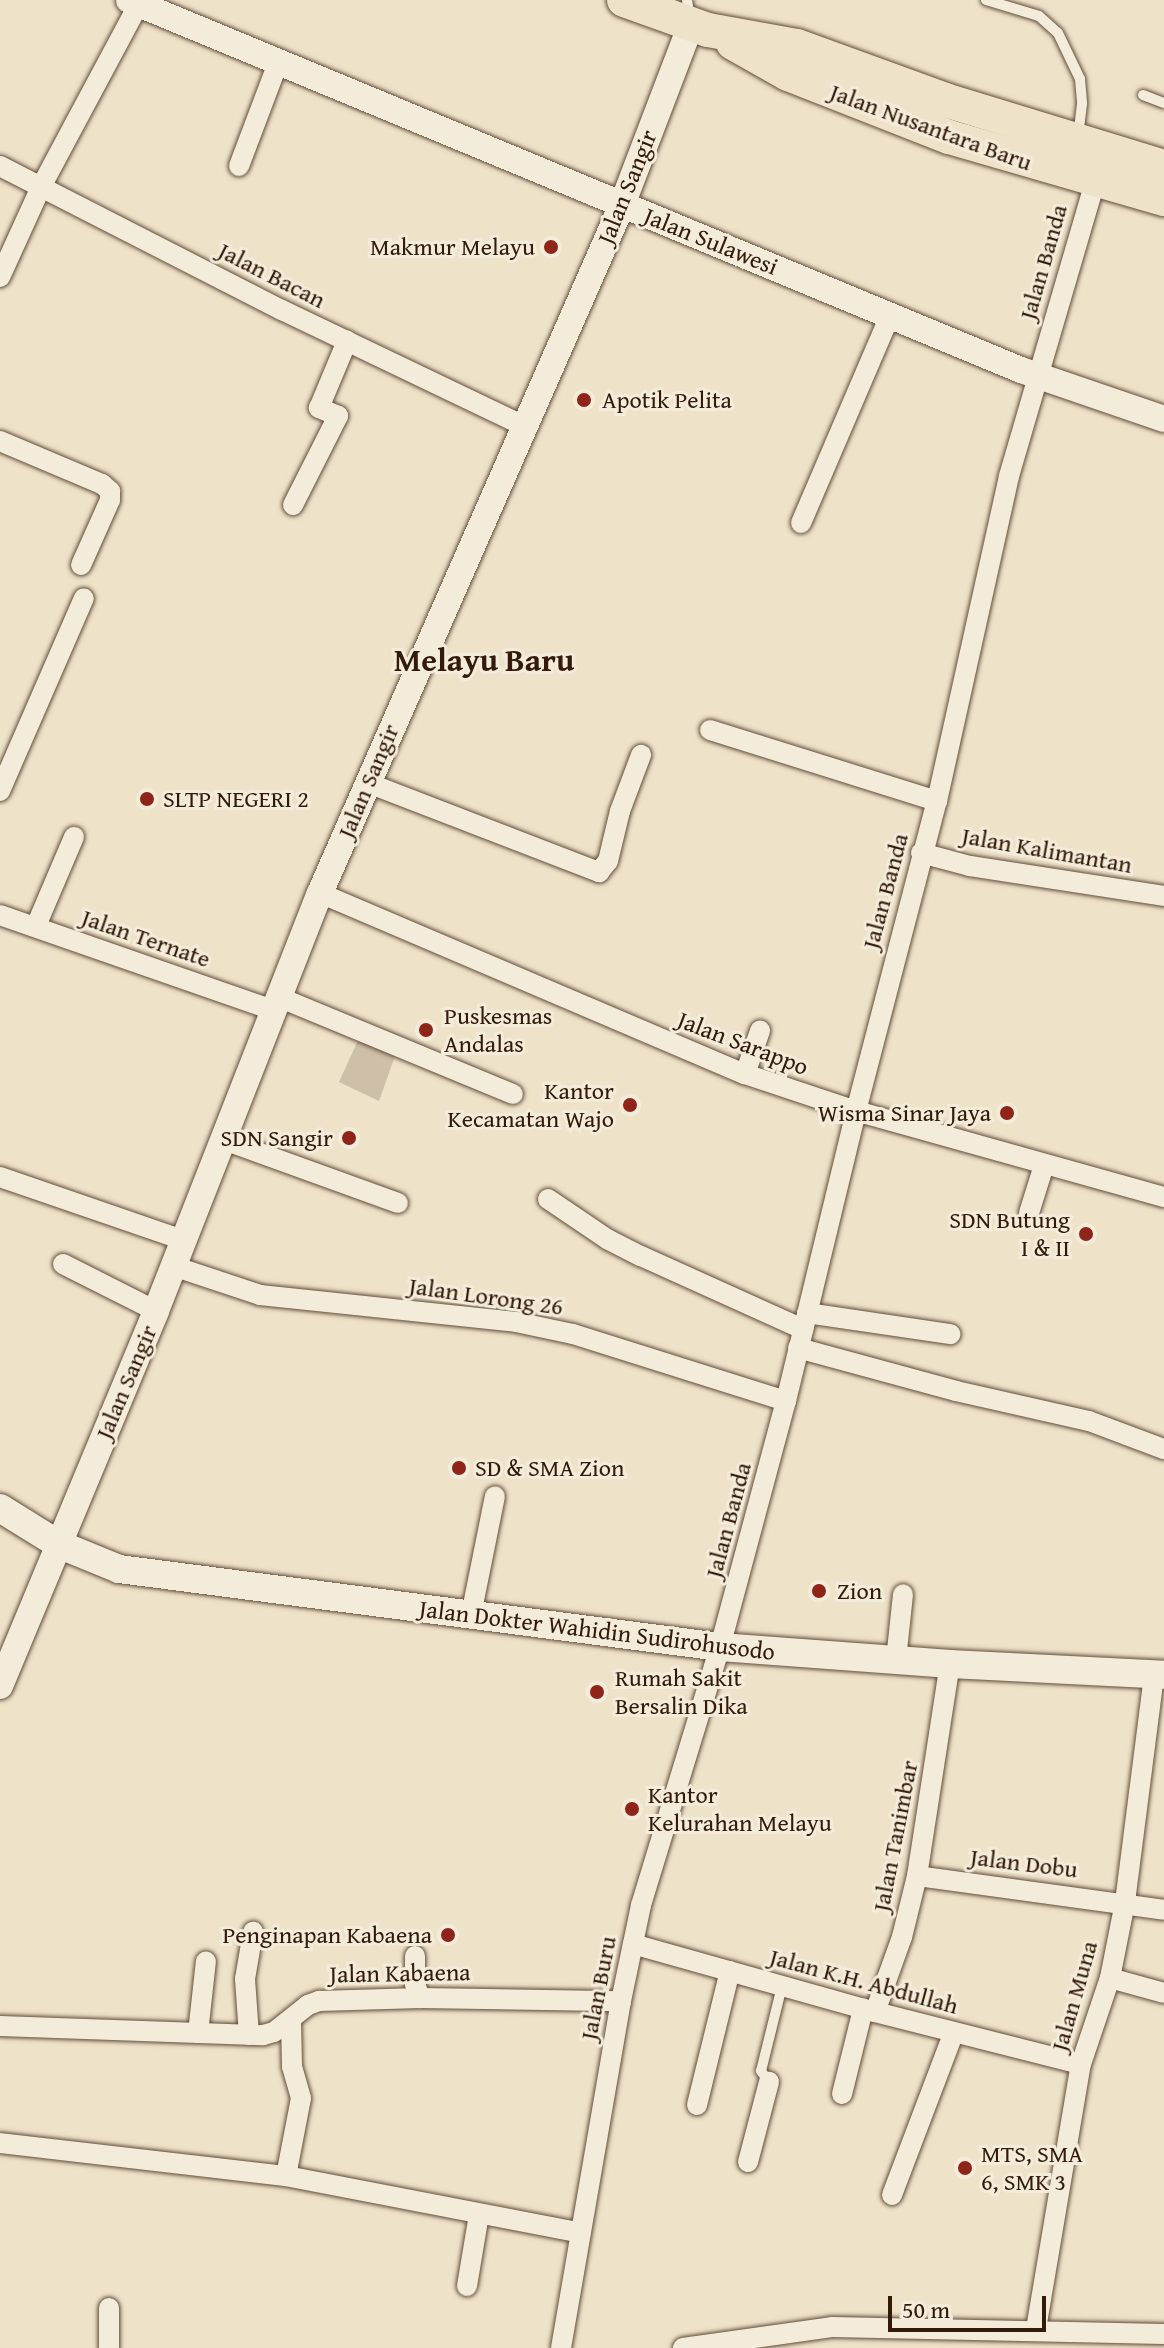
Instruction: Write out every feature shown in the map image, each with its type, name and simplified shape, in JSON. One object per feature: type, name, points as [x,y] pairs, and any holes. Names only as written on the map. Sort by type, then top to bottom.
[{"type":"highway","points":[[624,0],[696,18]]},
{"type":"highway","name":"Jalan Nusantara Baru","points":[[696,18],[797,46],[945,100],[1092,158],[1164,199]]},
{"type":"highway","name":"Jalan Nusantara Baru","points":[[696,18],[803,80],[949,137],[1164,167]]},
{"type":"main road","name":"Jalan Dokter Wahidin Sudirohusodo","points":[[0,1508],[58,1544],[119,1569],[720,1647],[1159,1675]]},
{"type":"street","name":"Jalan Sulawesi","points":[[136,1],[278,63],[890,315],[1038,375],[1164,419]]},
{"type":"street","points":[[0,277],[41,187],[136,1]]},
{"type":"street","name":"Jalan Sangir","points":[[0,1686],[156,1311],[320,893],[522,425],[622,205],[696,18]]},
{"type":"street","points":[[239,166],[278,63]]},
{"type":"street","name":"Jalan Banda","points":[[720,1647],[786,1401],[856,1111],[937,801],[1009,476],[1038,375],[1092,158]]},
{"type":"street","name":"Jalan Bacan","points":[[0,166],[347,341],[522,425]]},
{"type":"street","points":[[801,523],[890,315]]},
{"type":"street","points":[[293,505],[338,416],[319,408],[347,341]]},
{"type":"street","points":[[0,441],[108,489],[110,500],[81,565]]},
{"type":"street","points":[[0,791],[84,598]]},
{"type":"street","points":[[710,730],[937,801]]},
{"type":"street","points":[[368,783],[599,872],[608,861],[620,811],[641,755]]},
{"type":"street","points":[[36,926],[74,837]]},
{"type":"street","name":"Jalan Kalimantan","points":[[921,853],[970,866],[1164,896]]},
{"type":"street","name":"Jalan Sarappo","points":[[320,893],[745,1074],[856,1111],[926,1128],[1044,1165],[1164,1197]]},
{"type":"street","name":"Jalan Ternate","points":[[0,915],[278,1004],[513,1094]]},
{"type":"street","points":[[745,1074],[760,1031]]},
{"type":"street","points":[[224,1140],[398,1203]]},
{"type":"street","points":[[1029,1213],[1044,1165]]},
{"type":"street","points":[[0,1177],[183,1240]]},
{"type":"street","points":[[548,1199],[630,1251],[803,1330],[956,1391],[1089,1421],[1164,1449]]},
{"type":"street","points":[[63,1264],[156,1311]]},
{"type":"street","name":"Jalan Lorong 26","points":[[173,1266],[260,1295],[516,1322],[544,1328],[786,1401]]},
{"type":"street","points":[[803,1330],[950,1334]]},
{"type":"street","points":[[471,1615],[495,1496]]},
{"type":"street","points":[[896,1660],[903,1594]]},
{"type":"street","name":"Jalan Buru","points":[[561,2348],[621,2001],[641,1905],[720,1647]]},
{"type":"street","name":"Jalan Tanimbar","points":[[842,2094],[869,2011],[902,1937],[917,1876],[950,1664]]},
{"type":"street","name":"Jalan Muna","points":[[1036,2329],[1081,2064],[1110,1978],[1125,1902],[1159,1675]]},
{"type":"street","name":"Jalan Dobu","points":[[917,1876],[1125,1902],[1164,1910]]},
{"type":"street","points":[[249,2035],[245,1979],[253,1932]]},
{"type":"street","name":"Jalan K.H. Abdullah","points":[[633,1944],[869,2011],[1081,2064]]},
{"type":"street","points":[[415,1956],[415,1984],[420,1998]]},
{"type":"street","points":[[198,2033],[206,1961]]},
{"type":"street","points":[[697,2105],[730,1971]]},
{"type":"street","points":[[1110,1978],[1164,1993]]},
{"type":"street","name":"Jalan Kabaena","points":[[0,2026],[249,2035],[274,2032],[308,2005],[319,2001],[420,1998],[621,2001]]},
{"type":"street","points":[[286,2176],[301,2098],[292,2066],[291,2021]]},
{"type":"street","points":[[892,2195],[954,2032]]},
{"type":"street","points":[[748,2162],[769,2082]]},
{"type":"street","points":[[0,2143],[286,2176],[581,2233]]},
{"type":"street","points":[[467,2286],[479,2214]]},
{"type":"street","points":[[109,2308],[109,2348]]},
{"type":"street","points":[[683,2348],[832,2327],[1036,2329],[1122,2340],[1164,2334]]},
{"type":"lane","points":[[986,0],[1039,16],[1065,44],[1080,79],[1092,158]]},
{"type":"lane","points":[[1143,95],[1164,103]]},
{"type":"lane","points":[[769,2082],[761,2071],[782,1986]]},
{"type":"shaded area","points":[[359,1038],[395,1056],[379,1101],[339,1082]]},
{"type":"place","name":"Makmur Melayu","points":[[551,247]]},
{"type":"place","name":"Apotik Pelita","points":[[584,400]]},
{"type":"place","name":"SLTP NEGERI 2","points":[[147,799]]},
{"type":"place","name":"Puskesmas Andalas","points":[[426,1030]]},
{"type":"place","name":"Kantor Kecamatan Wajo","points":[[630,1105]]},
{"type":"place","name":"Wisma Sinar Jaya","points":[[1007,1113]]},
{"type":"place","name":"SDN Sangir","points":[[349,1138]]},
{"type":"place","name":"SDN Butung I & II","points":[[1086,1234]]},
{"type":"place","name":"SD & SMA Zion","points":[[459,1468]]},
{"type":"place","name":"Zion","points":[[819,1591]]},
{"type":"place","name":"Rumah Sakit Bersalin Dika","points":[[597,1692]]},
{"type":"place","name":"Kantor Kelurahan Melayu","points":[[632,1809]]},
{"type":"place","name":"Penginapan Kabaena","points":[[448,1935]]},
{"type":"place","name":"MTS, SMA 6, SMK 3","points":[[965,2168]]},
{"type":"district","name":"Melayu Baru","points":[[484,660]]}]
